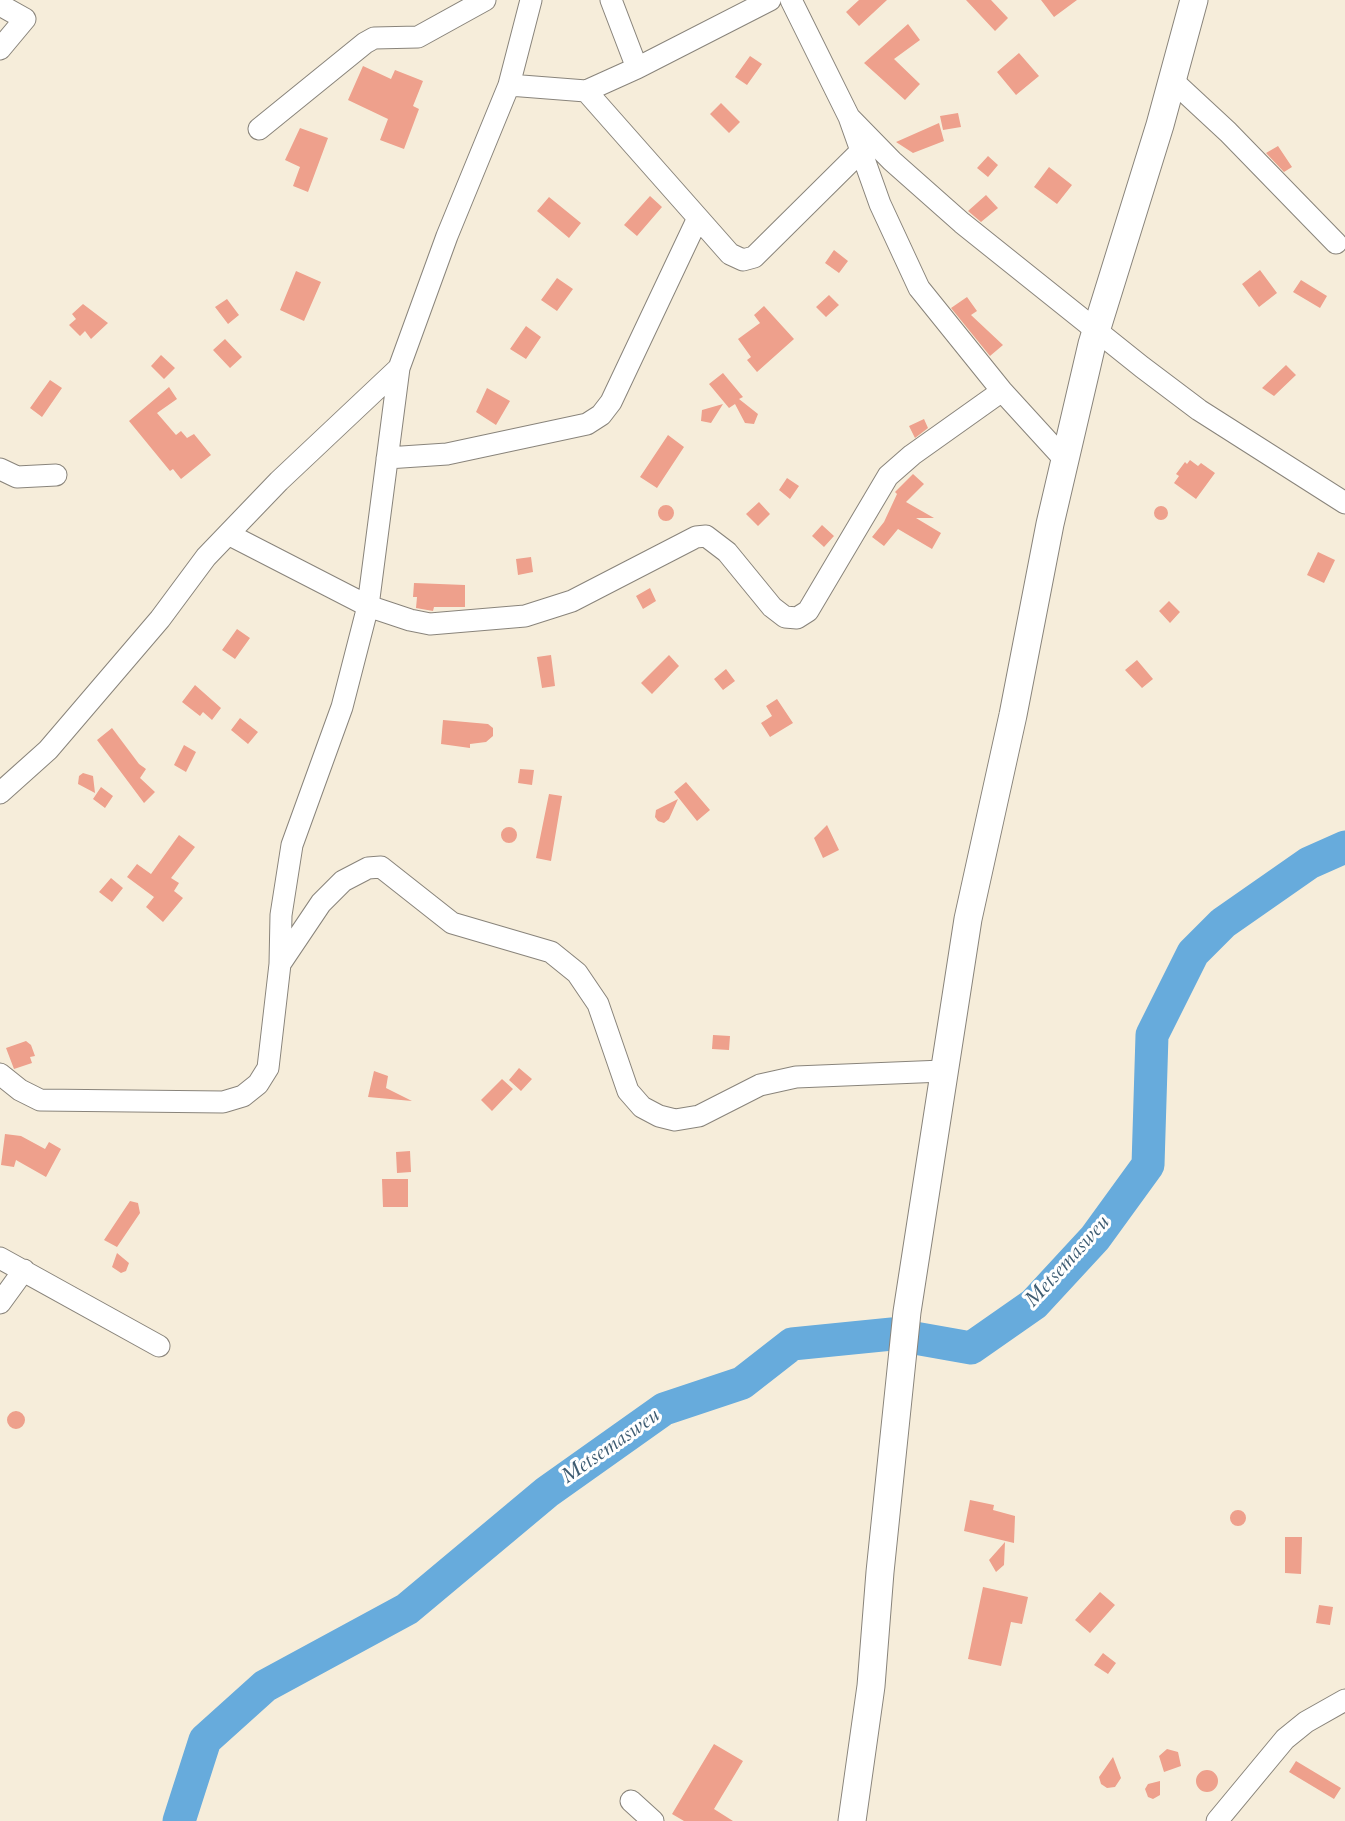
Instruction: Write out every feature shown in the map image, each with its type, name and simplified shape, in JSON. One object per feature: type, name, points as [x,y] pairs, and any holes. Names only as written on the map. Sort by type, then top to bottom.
[{"type":"street","points":[[259,129],[365,43],[374,38],[418,37],[485,0]]},
{"type":"street","points":[[0,1074],[20,1090],[40,1100],[224,1102],[243,1096],[258,1084],[268,1068],[280,964],[281,915],[292,845],[342,707],[368,606],[399,368],[447,236],[509,85],[531,0]]},
{"type":"street","points":[[611,0],[637,68]]},
{"type":"street","points":[[509,85],[586,91],[637,68],[770,0]]},
{"type":"street","points":[[791,0],[849,117],[860,152],[896,242],[919,288],[1002,391],[1065,460]]},
{"type":"street","points":[[852,1821],[872,1686],[906,1312],[968,919],[1013,715],[1065,460],[1096,329],[1173,81],[1195,2]]},
{"type":"street","points":[[0,5],[25,19],[0,50]]},
{"type":"street","points":[[1173,81],[1228,132],[1336,243]]},
{"type":"street","points":[[586,91],[729,254],[743,260],[754,256],[860,152]]},
{"type":"street","points":[[849,117],[892,161],[963,223],[1199,410],[1345,503]]},
{"type":"street","points":[[387,458],[447,454],[587,424],[600,415],[611,402],[698,218]]},
{"type":"street","points":[[0,793],[48,750],[160,619],[206,557],[279,481],[399,368]]},
{"type":"street","points":[[228,534],[368,606],[430,624],[525,616],[572,601],[696,537],[706,536],[727,552],[772,607],[785,617],[797,618],[808,611],[888,476],[912,455],[1002,391]]},
{"type":"street","points":[[0,470],[17,477],[56,475]]},
{"type":"street","points":[[280,964],[321,903],[343,881],[368,868],[381,867],[452,923],[551,952],[577,973],[598,1004],[628,1091],[642,1107],[659,1116],[675,1120],[699,1116],[760,1085],[796,1077],[943,1071]]},
{"type":"street","points":[[0,1258],[159,1346]]},
{"type":"street","points":[[0,1303],[24,1270]]},
{"type":"street","points":[[1217,1821],[1285,1740],[1306,1722],[1345,1700]]},
{"type":"street","points":[[631,1801],[653,1821]]},
{"type":"building","points":[[859,0],[887,0],[859,26],[846,12]]},
{"type":"building","points":[[966,0],[991,0],[1008,18],[995,31]]},
{"type":"building","points":[[1041,0],[1077,0],[1054,17]]},
{"type":"building","points":[[908,24],[920,40],[894,59],[920,84],[905,100],[864,63]]},
{"type":"building","points":[[1019,53],[1039,76],[1016,95],[997,72]]},
{"type":"building","points":[[750,56],[762,64],[747,85],[735,77]]},
{"type":"building","points":[[363,66],[391,79],[395,70],[423,81],[413,106],[419,109],[404,149],[380,140],[388,119],[348,100]]},
{"type":"building","points":[[721,103],[740,122],[729,133],[710,114]]},
{"type":"building","points":[[958,113],[961,127],[943,130],[940,116]]},
{"type":"building","points":[[939,123],[944,141],[913,153],[896,142]]},
{"type":"building","points":[[300,128],[328,138],[308,192],[293,186],[300,167],[285,160]]},
{"type":"building","points":[[1278,146],[1292,167],[1284,172],[1266,153]]},
{"type":"building","points":[[988,156],[998,165],[988,177],[977,168]]},
{"type":"building","points":[[1049,167],[1072,185],[1057,204],[1034,187]]},
{"type":"building","points":[[986,195],[998,208],[981,222],[968,211]]},
{"type":"building","points":[[650,196],[662,207],[637,236],[624,225]]},
{"type":"building","points":[[549,197],[581,223],[569,238],[537,211]]},
{"type":"building","points":[[834,250],[848,261],[839,273],[825,263]]},
{"type":"building","points":[[1260,270],[1277,293],[1259,307],[1242,284]]},
{"type":"building","points":[[296,271],[321,282],[304,321],[280,310]]},
{"type":"building","points":[[557,278],[573,289],[557,311],[541,300]]},
{"type":"building","points":[[1301,280],[1327,296],[1320,308],[1293,292]]},
{"type":"building","points":[[829,295],[839,305],[826,317],[816,307]]},
{"type":"building","points":[[967,297],[977,311],[971,315],[1003,345],[990,356],[951,308]]},
{"type":"building","points":[[227,299],[239,315],[228,324],[215,307]]},
{"type":"building","points":[[83,304],[108,323],[91,339],[85,331],[80,336],[69,325],[76,319],[72,314]]},
{"type":"building","points":[[764,306],[794,339],[757,372],[747,360],[751,357],[738,339],[760,323],[754,315]]},
{"type":"building","points":[[526,326],[541,337],[526,359],[510,349]]},
{"type":"building","points":[[225,339],[242,357],[230,368],[213,350]]},
{"type":"building","points":[[161,355],[175,368],[164,379],[151,366]]},
{"type":"building","points":[[1286,365],[1296,375],[1274,396],[1262,388]]},
{"type":"building","points":[[723,373],[743,397],[739,399],[758,414],[754,424],[745,423],[735,404],[729,408],[709,384]]},
{"type":"building","points":[[50,380],[62,388],[42,417],[30,408]]},
{"type":"building","points":[[169,387],[177,399],[157,413],[176,435],[181,431],[187,438],[194,434],[211,455],[181,479],[173,469],[170,471],[129,421]]},
{"type":"building","points":[[487,388],[510,401],[496,425],[476,412]]},
{"type":"building","points":[[723,404],[711,423],[701,421],[702,410]]},
{"type":"building","points":[[924,419],[928,428],[915,438],[909,426]]},
{"type":"building","points":[[668,435],[684,447],[657,488],[640,477]]},
{"type":"building","points":[[1190,460],[1198,466],[1201,463],[1215,473],[1196,499],[1174,483],[1179,476],[1176,474],[1185,462],[1187,464]]},
{"type":"building","points":[[913,474],[924,484],[906,502],[934,518],[916,518],[941,533],[932,549],[898,529],[884,546],[872,537],[884,522],[897,494],[895,492]]},
{"type":"building","points":[[787,478],[799,486],[790,499],[779,490]]},
{"type":"building","points":[[759,502],[770,514],[758,526],[746,514]]},
{"type":"building","points":[[663,505],[669,505],[674,513],[672,519],[663,521],[658,516],[658,510]]},
{"type":"building","points":[[1158,506],[1164,506],[1168,513],[1164,520],[1158,520],[1154,516],[1154,510]]},
{"type":"building","points":[[822,525],[834,536],[824,547],[812,536]]},
{"type":"building","points":[[1318,552],[1335,560],[1324,583],[1307,575]]},
{"type":"building","points":[[531,557],[533,572],[518,575],[516,559]]},
{"type":"building","points":[[414,583],[465,585],[465,607],[434,607],[433,611],[416,608],[417,597],[413,597]]},
{"type":"building","points":[[650,588],[656,601],[643,609],[636,596]]},
{"type":"building","points":[[1169,601],[1180,612],[1170,623],[1159,611]]},
{"type":"building","points":[[237,629],[250,638],[235,659],[222,650]]},
{"type":"building","points":[[551,655],[555,686],[542,688],[537,657]]},
{"type":"building","points":[[669,655],[679,666],[652,694],[641,683]]},
{"type":"building","points":[[1137,660],[1153,679],[1142,688],[1125,670]]},
{"type":"building","points":[[726,669],[735,681],[723,690],[714,679]]},
{"type":"building","points":[[195,685],[221,708],[212,720],[203,712],[200,716],[182,702]]},
{"type":"building","points":[[777,699],[793,723],[770,737],[761,723],[772,716],[766,706]]},
{"type":"building","points":[[240,718],[258,732],[248,744],[231,730]]},
{"type":"building","points":[[443,720],[488,724],[493,728],[493,736],[486,742],[470,744],[470,748],[441,744]]},
{"type":"building","points":[[112,728],[139,764],[146,769],[140,778],[155,792],[144,803],[97,740]]},
{"type":"building","points":[[184,745],[196,752],[186,772],[174,765]]},
{"type":"building","points":[[520,769],[534,770],[532,785],[518,783]]},
{"type":"building","points":[[83,773],[93,776],[95,793],[78,784],[79,776]]},
{"type":"building","points":[[686,782],[710,810],[697,821],[674,792]]},
{"type":"building","points":[[101,787],[113,796],[105,808],[93,799]]},
{"type":"building","points":[[549,794],[562,796],[551,861],[536,858]]},
{"type":"building","points":[[678,799],[669,819],[664,823],[658,821],[655,817],[656,810]]},
{"type":"building","points":[[827,825],[839,850],[823,858],[814,838]]},
{"type":"building","points":[[506,827],[512,827],[517,835],[515,841],[506,843],[501,838],[501,832]]},
{"type":"building","points":[[179,835],[195,847],[171,878],[179,883],[174,891],[183,898],[163,922],[146,907],[154,897],[127,877],[137,864],[151,874]]},
{"type":"building","points":[[111,878],[123,888],[112,902],[99,892]]},
{"type":"building","points":[[713,1035],[730,1036],[729,1050],[712,1049]]},
{"type":"building","points":[[26,1041],[31,1045],[35,1056],[30,1057],[32,1063],[14,1069],[6,1048]]},
{"type":"building","points":[[519,1068],[532,1079],[521,1091],[509,1080]]},
{"type":"building","points":[[374,1071],[388,1076],[386,1088],[412,1101],[368,1097]]},
{"type":"building","points":[[502,1079],[513,1089],[492,1111],[481,1100]]},
{"type":"building","points":[[5,1134],[21,1136],[45,1149],[49,1142],[61,1149],[46,1177],[16,1160],[14,1167],[1,1165]]},
{"type":"building","points":[[410,1151],[411,1172],[397,1173],[396,1152]]},
{"type":"building","points":[[382,1179],[408,1179],[408,1207],[383,1207]]},
{"type":"building","points":[[130,1201],[138,1203],[140,1213],[117,1247],[104,1240]]},
{"type":"building","points":[[117,1253],[129,1263],[126,1271],[121,1273],[112,1267]]},
{"type":"building","points":[[12,1411],[20,1411],[25,1416],[23,1427],[12,1429],[7,1424],[7,1416]]},
{"type":"building","points":[[970,1500],[994,1505],[993,1510],[1015,1516],[1014,1543],[964,1531]]},
{"type":"building","points":[[1238,1510],[1244,1512],[1246,1518],[1244,1524],[1238,1526],[1232,1524],[1230,1518],[1232,1512]]},
{"type":"building","points":[[1285,1537],[1302,1537],[1301,1574],[1285,1573]]},
{"type":"building","points":[[1005,1542],[1004,1565],[996,1572],[989,1560]]},
{"type":"building","points":[[983,1587],[1028,1597],[1022,1624],[1011,1622],[1001,1666],[968,1659]]},
{"type":"building","points":[[1100,1592],[1115,1605],[1090,1633],[1075,1620]]},
{"type":"building","points":[[1319,1605],[1333,1607],[1330,1625],[1316,1623]]},
{"type":"building","points":[[1103,1653],[1116,1663],[1108,1674],[1094,1665]]},
{"type":"building","points":[[714,1744],[743,1761],[714,1809],[733,1821],[684,1821],[672,1814]]},
{"type":"building","points":[[1167,1749],[1178,1752],[1181,1766],[1164,1772],[1159,1756]]},
{"type":"building","points":[[1113,1757],[1121,1778],[1115,1787],[1107,1788],[1101,1784],[1099,1777]]},
{"type":"building","points":[[1296,1761],[1341,1788],[1334,1799],[1289,1772]]},
{"type":"building","points":[[1207,1770],[1215,1773],[1218,1781],[1215,1789],[1207,1792],[1199,1789],[1196,1781],[1199,1773]]},
{"type":"building","points":[[1160,1781],[1160,1795],[1153,1799],[1148,1797],[1145,1789],[1148,1784]]},
{"type":"waterway","name":"Metsemasweu","points":[[179,1821],[205,1740],[265,1686],[407,1609],[547,1492],[664,1409],[742,1383],[792,1344],[892,1334],[971,1348],[1034,1304],[1095,1238],[1148,1165],[1152,1035],[1193,953],[1223,923],[1309,863],[1345,847]]}]
